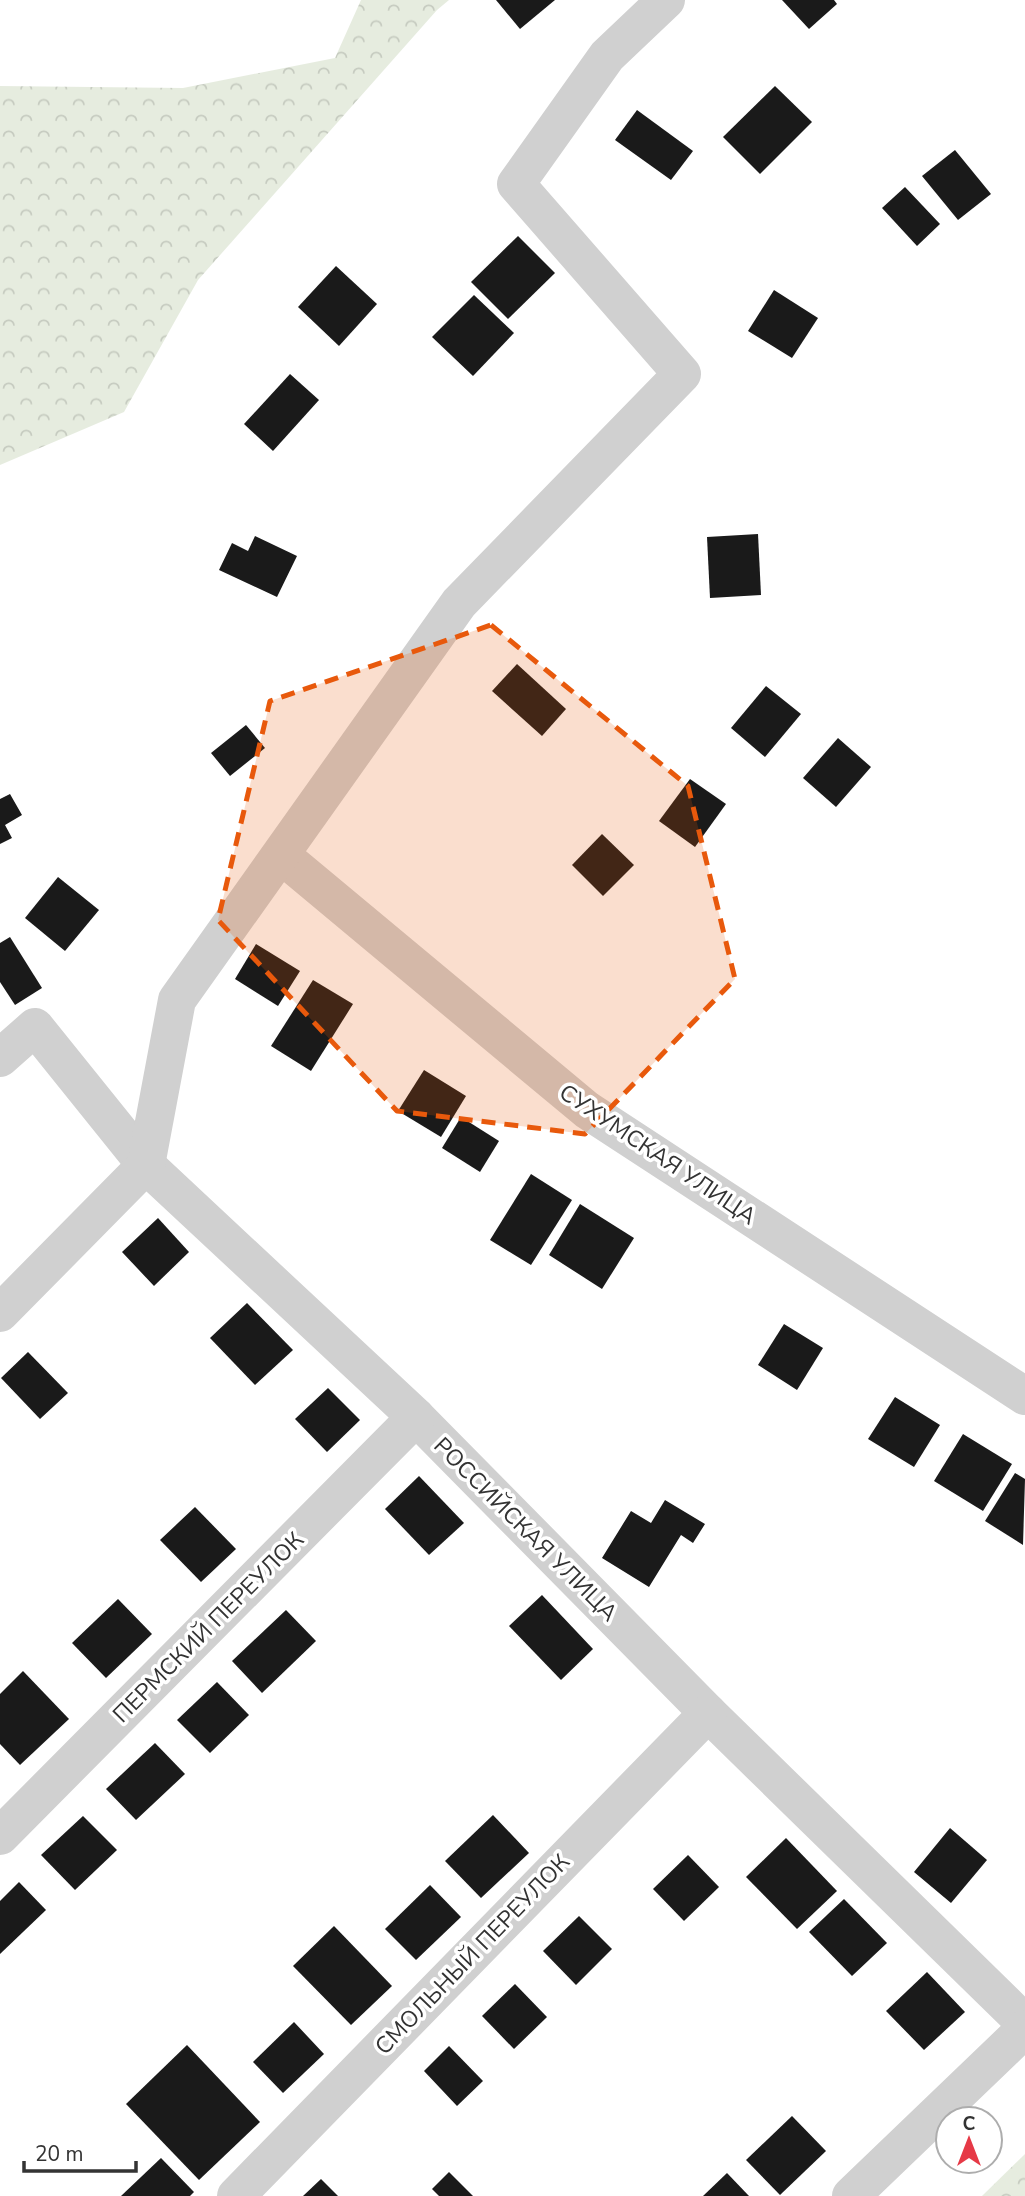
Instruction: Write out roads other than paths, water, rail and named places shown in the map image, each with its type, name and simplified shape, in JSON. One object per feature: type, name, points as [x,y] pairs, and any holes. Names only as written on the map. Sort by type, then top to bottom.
[{"type":"street","points":[[0,1312],[146,1165],[177,1000],[459,603],[682,374],[516,184],[607,56],[666,0]]},
{"type":"street","name":"СУХУМСКАЯ УЛИЦА","points":[[281,855],[587,1110],[1025,1396]]},
{"type":"street","name":"РОССИЙСКАЯ УЛИЦА","points":[[0,1058],[35,1027],[146,1165],[415,1417],[708,1713],[1025,2023]]},
{"type":"street","name":"ПЕРМСКИЙ ПЕРЕУЛОК","points":[[0,1836],[415,1417]]},
{"type":"street","name":"СМОЛЬНЫЙ ПЕРЕУЛОК","points":[[236,2196],[708,1713]]},
{"type":"street","points":[[851,2196],[1025,2029]]}]
